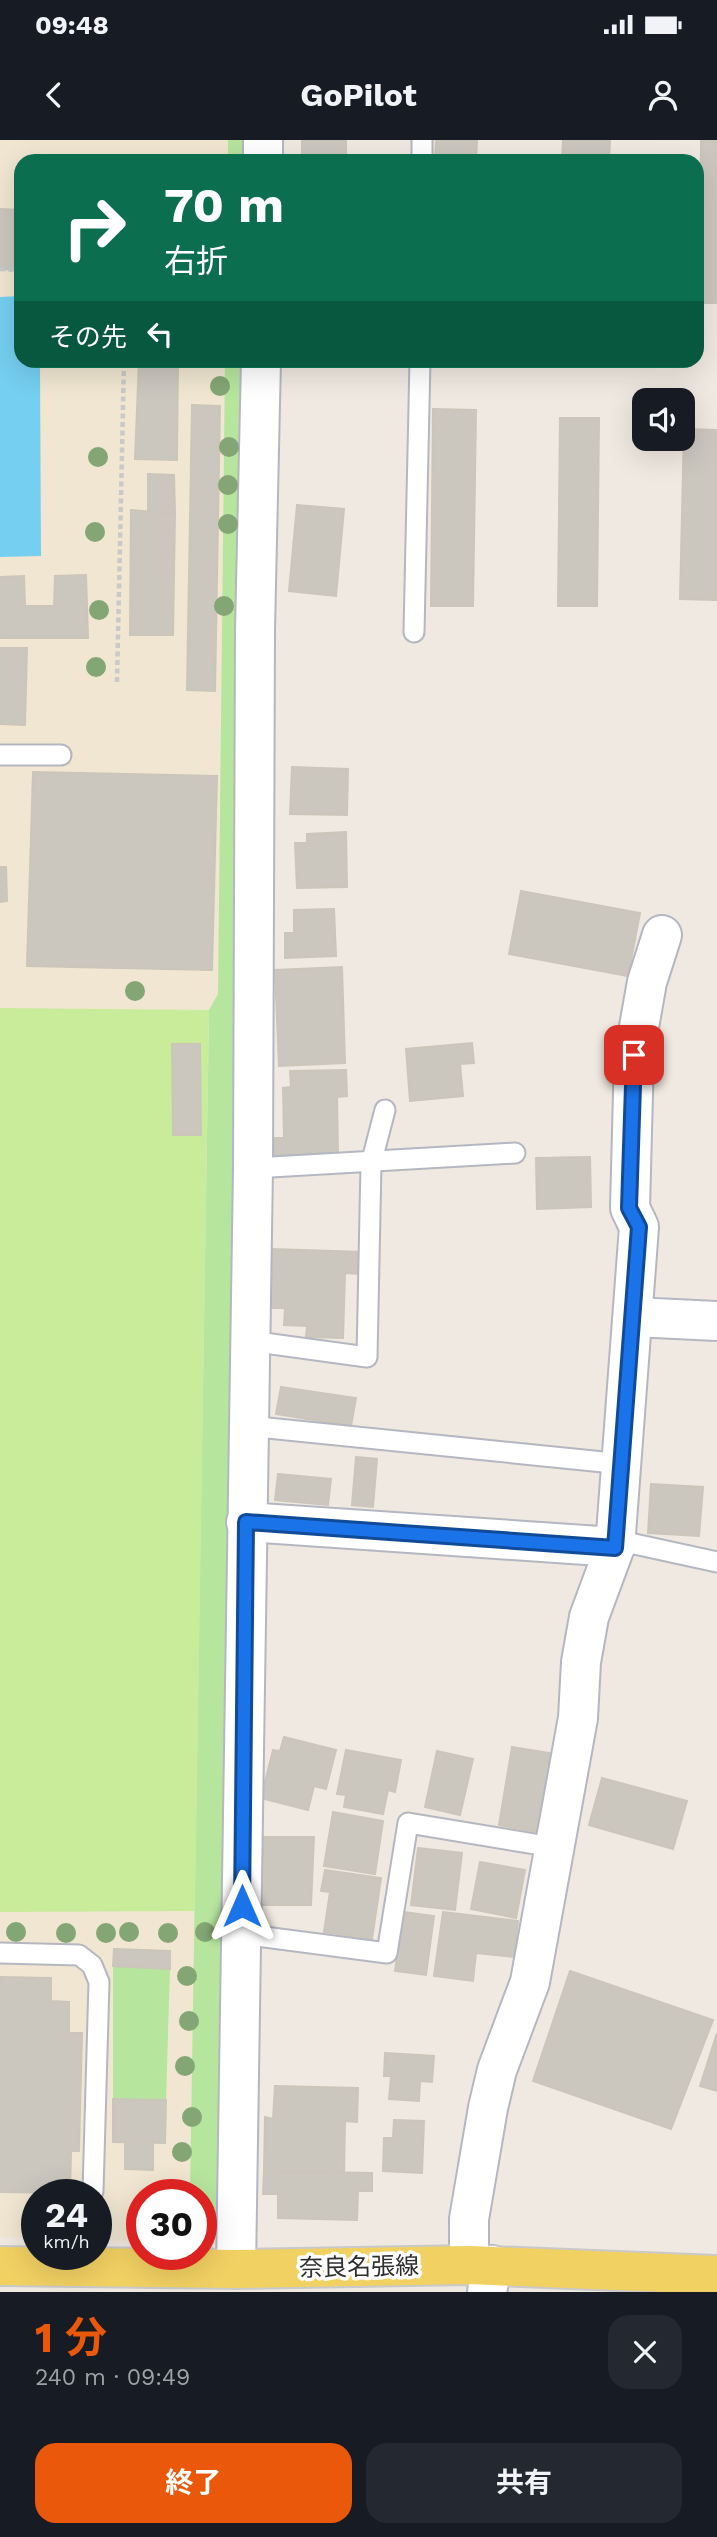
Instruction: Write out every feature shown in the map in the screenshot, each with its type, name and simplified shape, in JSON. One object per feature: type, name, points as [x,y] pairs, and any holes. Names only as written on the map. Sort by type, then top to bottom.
[{"type":"main road","name":"奈良名張線","points":[[0,2266],[717,2275]]},
{"type":"street","points":[[236,2269],[253,1168],[255,630],[261,368]]},
{"type":"street","points":[[483,2274],[469,2219],[488,2108],[497,2070],[530,1982],[578,1718],[581,1662],[589,1617],[616,1544],[639,1227],[629,1208],[634,1055],[647,982],[662,935]]},
{"type":"street","points":[[634,1317],[717,1321]]},
{"type":"street","points":[[246,1522],[616,1544]]},
{"type":"lane","points":[[414,632],[420,368]]},
{"type":"lane","points":[[0,755],[61,755]]},
{"type":"lane","points":[[250,1341],[367,1357],[371,1164],[385,1110]]},
{"type":"lane","points":[[253,1168],[371,1164],[515,1153]]},
{"type":"lane","points":[[248,1426],[623,1464]]},
{"type":"lane","points":[[616,1544],[717,1562]]},
{"type":"lane","points":[[241,1934],[387,1952],[408,1823],[553,1847]]},
{"type":"lane","points":[[0,1953],[79,1955],[92,1965],[99,1982],[93,2179]]},
{"type":"path","points":[[117,681],[124,368]]},
{"type":"shaded area","points":[[0,140],[252,140],[251,154],[14,154],[14,368],[248,368],[209,2179],[126,2179],[126,2241],[112,2240],[112,2179],[21,2179],[21,2238],[0,2237]]},
{"type":"green space","points":[[228,140],[252,140],[251,154],[228,154]]},
{"type":"green space","points":[[225,368],[248,368],[217,2227],[217,2179],[190,2179],[209,1010],[218,994]]},
{"type":"green space","points":[[0,1008],[209,1010],[195,1911],[0,1912]]},
{"type":"green space","points":[[113,1966],[170,1969],[166,2100],[113,2099]]},
{"type":"water","points":[[14,296],[14,368],[40,368],[41,556],[0,557],[0,297]]},
{"type":"building","points":[[302,140],[346,140],[346,154],[302,154]]},
{"type":"building","points":[[436,140],[477,140],[476,154],[435,154]]},
{"type":"building","points":[[563,140],[610,140],[609,154],[562,154]]},
{"type":"building","points":[[701,140],[717,140],[717,303],[704,303],[704,154],[701,154]]},
{"type":"building","points":[[0,209],[14,210],[14,270],[0,269]]},
{"type":"building","points":[[139,368],[178,368],[177,460],[135,459]]},
{"type":"building","points":[[192,405],[220,406],[215,691],[187,690]]},
{"type":"building","points":[[433,409],[476,410],[473,606],[431,606]]},
{"type":"building","points":[[560,418],[599,418],[597,606],[558,606]]},
{"type":"building","points":[[695,429],[717,430],[717,600],[680,599],[683,451],[695,451]]},
{"type":"building","points":[[148,474],[174,475],[175,514],[148,512]]},
{"type":"building","points":[[297,505],[344,509],[336,596],[289,591]]},
{"type":"building","points":[[131,510],[175,514],[173,635],[130,635]]},
{"type":"building","points":[[86,575],[88,638],[0,638],[0,577],[24,576],[25,606],[54,606],[55,576]]},
{"type":"building","points":[[0,648],[27,648],[25,725],[0,724]]},
{"type":"building","points":[[292,767],[348,769],[347,815],[290,814]]},
{"type":"building","points":[[33,772],[217,776],[212,970],[27,966]]},
{"type":"building","points":[[346,832],[347,887],[297,888],[295,843],[307,843],[307,834]]},
{"type":"building","points":[[0,867],[6,867],[7,901],[0,902]]},
{"type":"building","points":[[521,891],[640,913],[628,976],[509,954]]},
{"type":"building","points":[[334,909],[336,956],[285,958],[285,933],[294,933],[294,910]]},
{"type":"building","points":[[342,967],[345,1063],[279,1066],[275,970]]},
{"type":"building","points":[[472,1043],[474,1063],[460,1064],[463,1096],[410,1101],[406,1049]]},
{"type":"building","points":[[172,1044],[200,1044],[201,1135],[173,1135]]},
{"type":"building","points":[[346,1070],[347,1096],[337,1097],[338,1155],[274,1156],[274,1138],[284,1138],[283,1088],[291,1087],[290,1071]]},
{"type":"building","points":[[590,1157],[591,1207],[537,1209],[536,1158]]},
{"type":"building","points":[[272,1249],[362,1252],[361,1274],[345,1273],[343,1338],[306,1337],[307,1326],[284,1325],[285,1308],[270,1308]]},
{"type":"building","points":[[281,1387],[356,1398],[351,1426],[276,1414]]},
{"type":"building","points":[[356,1457],[377,1459],[373,1507],[352,1505]]},
{"type":"building","points":[[278,1474],[331,1479],[328,1505],[275,1500]]},
{"type":"building","points":[[651,1484],[703,1487],[699,1536],[648,1533]]},
{"type":"building","points":[[284,1737],[336,1750],[326,1789],[314,1786],[308,1810],[261,1798],[273,1750],[280,1751]]},
{"type":"building","points":[[512,1747],[556,1754],[543,1833],[499,1825]]},
{"type":"building","points":[[346,1750],[401,1760],[395,1792],[388,1790],[383,1814],[344,1807],[346,1795],[337,1794]]},
{"type":"building","points":[[437,1751],[473,1759],[460,1815],[425,1807]]},
{"type":"building","points":[[602,1778],[687,1801],[673,1849],[589,1825]]},
{"type":"building","points":[[333,1812],[383,1821],[375,1874],[324,1866]]},
{"type":"building","points":[[262,1837],[314,1837],[311,1905],[259,1905]]},
{"type":"building","points":[[418,1848],[462,1853],[455,1910],[411,1905]]},
{"type":"building","points":[[480,1862],[525,1870],[516,1918],[471,1909]]},
{"type":"building","points":[[325,1870],[381,1878],[372,1939],[324,1932],[330,1892],[321,1891]]},
{"type":"building","points":[[404,1912],[434,1916],[426,1975],[395,1971]]},
{"type":"building","points":[[443,1912],[518,1921],[514,1957],[476,1953],[473,1981],[434,1976]]},
{"type":"building","points":[[114,1949],[170,1951],[170,1969],[113,1966]]},
{"type":"building","points":[[570,1971],[713,2020],[671,2129],[533,2081]]},
{"type":"building","points":[[0,1977],[51,1978],[51,2001],[69,2002],[69,2033],[82,2033],[79,2151],[71,2151],[70,2179],[21,2179],[21,2192],[0,2192]]},
{"type":"building","points":[[717,2033],[717,2091],[700,2086]]},
{"type":"building","points":[[385,2053],[434,2056],[432,2082],[420,2081],[419,2101],[389,2099],[391,2076],[384,2076]]},
{"type":"building","points":[[275,2086],[358,2088],[357,2122],[345,2121],[344,2174],[264,2171],[265,2117],[273,2119]]},
{"type":"building","points":[[113,2099],[166,2100],[165,2143],[113,2142]]},
{"type":"building","points":[[394,2120],[424,2121],[422,2173],[383,2171],[384,2138],[393,2138]]},
{"type":"building","points":[[125,2141],[153,2142],[153,2170],[125,2169]]},
{"type":"building","points":[[264,2171],[372,2173],[372,2191],[358,2191],[357,2220],[278,2218],[278,2194],[263,2194]]},
{"type":"route","points":[[242,1906],[246,1522],[615,1548],[639,1227],[629,1208],[634,1055]]}]
